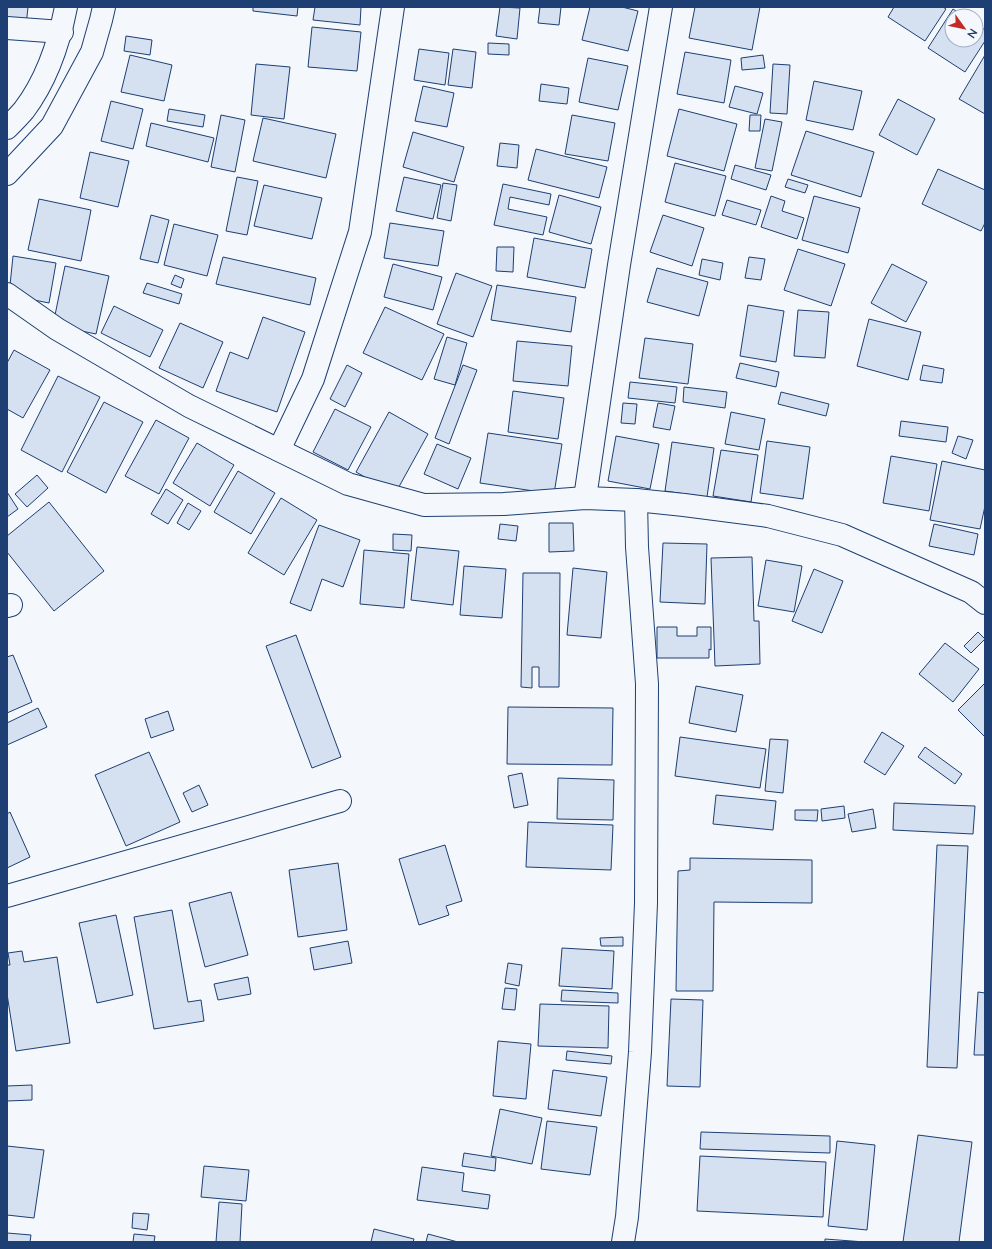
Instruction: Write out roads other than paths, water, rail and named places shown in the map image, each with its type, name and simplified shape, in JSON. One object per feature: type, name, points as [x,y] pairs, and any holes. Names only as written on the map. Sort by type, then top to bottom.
[{"type":"street","points":[[7,128],[24,110],[41,83],[62,32],[66,7]]},
{"type":"street","points":[[7,174],[52,126],[92,52],[104,7]]},
{"type":"street","points":[[279,450],[313,378],[360,232],[393,7]]},
{"type":"street","points":[[585,498],[619,265],[661,7]]},
{"type":"street","points":[[7,28],[62,32]]},
{"type":"street","points":[[7,294],[57,329],[189,406],[348,484],[424,505],[504,504],[585,498],[684,504],[768,516],[842,535],[978,597]]},
{"type":"street","points":[[623,1242],[627,1217],[640,1052],[646,903],[646,675],[637,547],[636,500]]},
{"type":"street","points":[[7,896],[340,801]]}]
